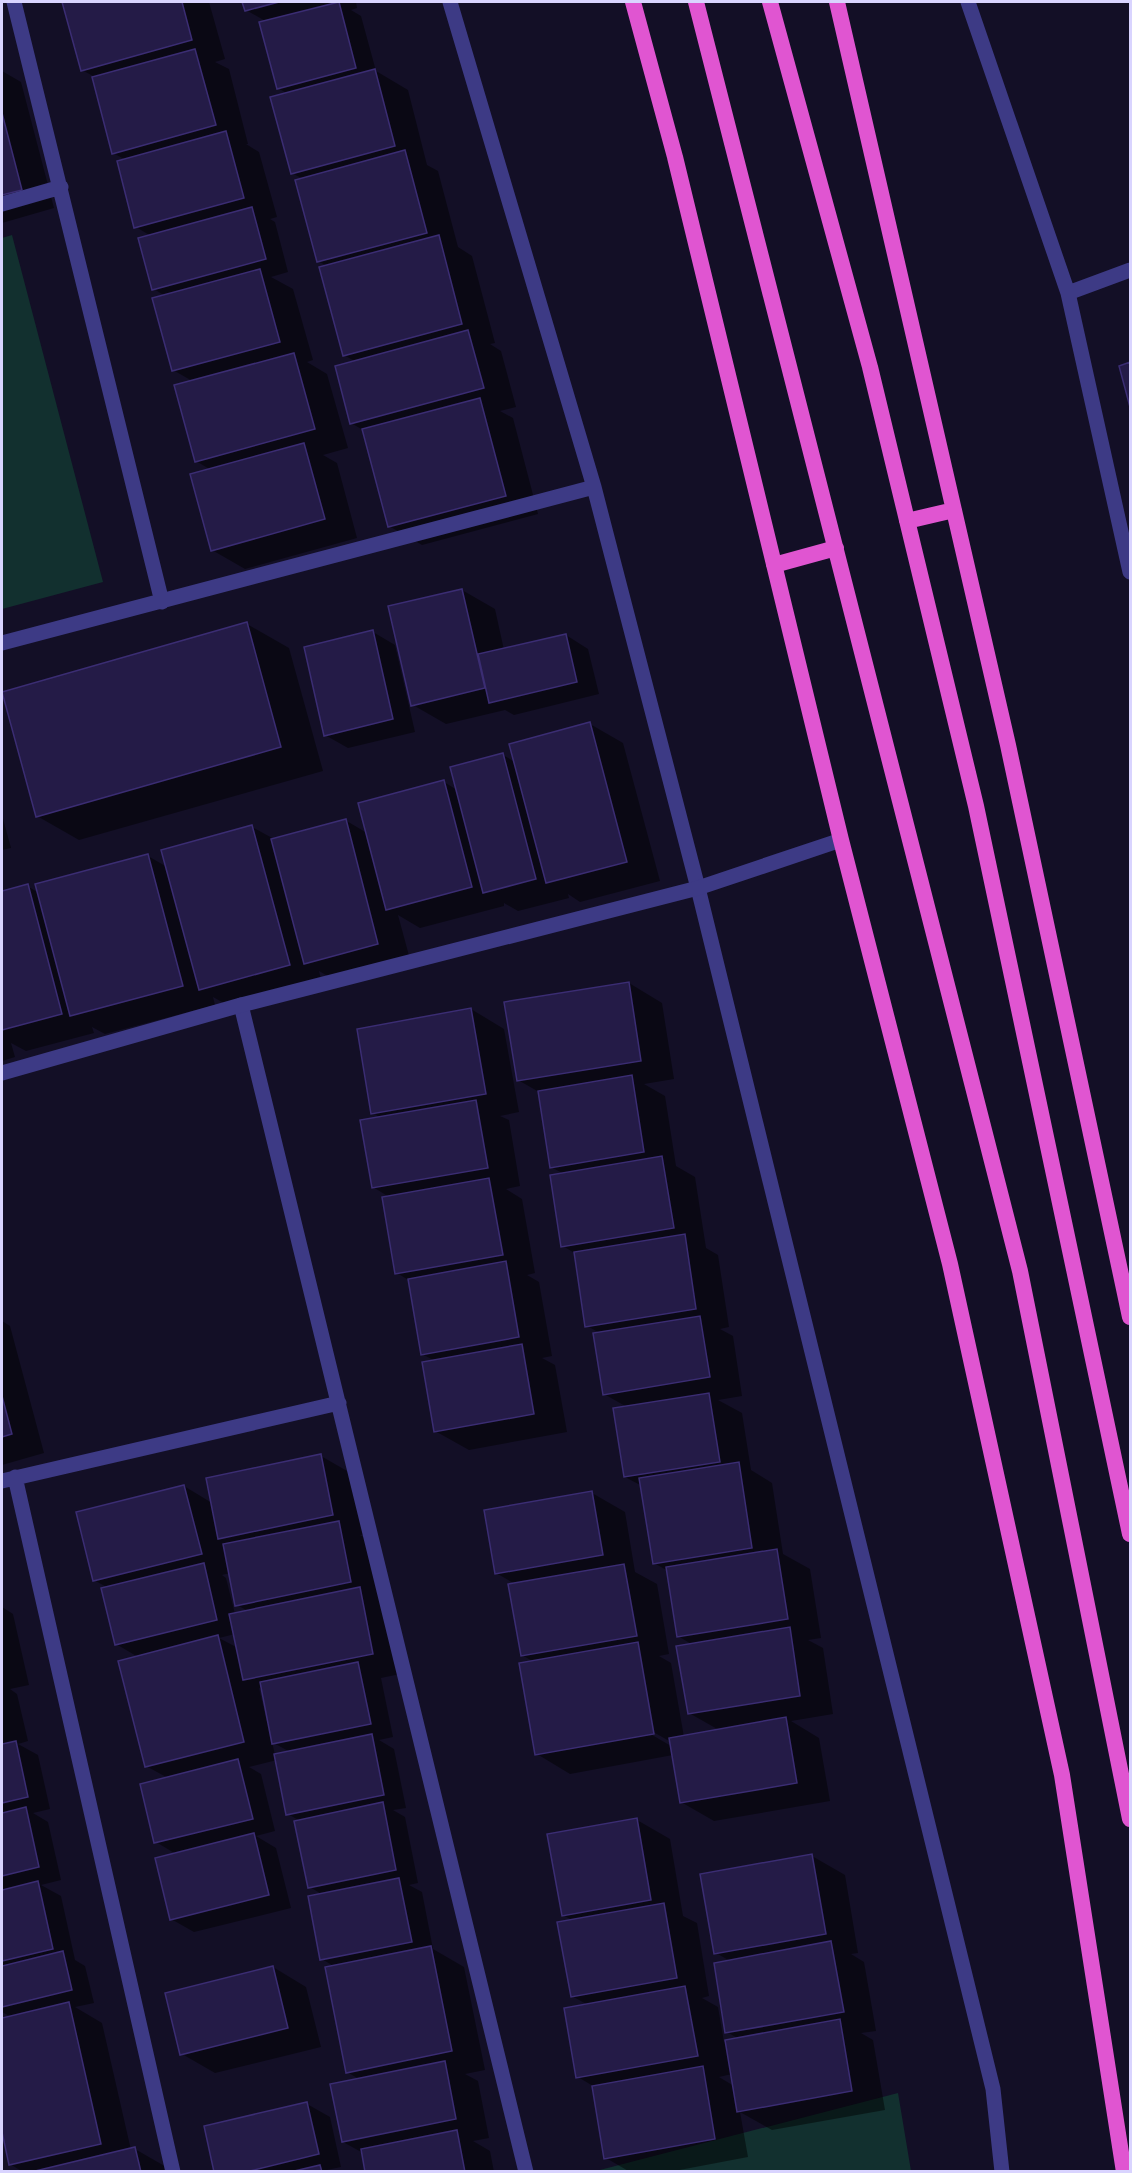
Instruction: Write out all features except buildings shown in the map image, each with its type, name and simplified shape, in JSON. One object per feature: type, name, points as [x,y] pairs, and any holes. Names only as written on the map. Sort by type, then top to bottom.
[{"type":"highway","points":[[633,2],[675,157],[841,840],[950,1264],[1062,1775],[1124,2172]]},
{"type":"highway","points":[[696,2],[1020,1271],[1131,1819]]},
{"type":"highway","points":[[770,2],[867,356],[976,806],[1131,1534]]},
{"type":"highway","points":[[837,2],[1008,745],[1131,1317]]},
{"type":"highway","points":[[907,521],[954,510]]},
{"type":"highway","points":[[774,565],[836,548]]},
{"type":"street","points":[[14,2],[162,602]]},
{"type":"street","points":[[450,2],[594,487],[698,888],[990,2077],[1002,2172]]},
{"type":"street","points":[[968,2],[1068,293],[1131,572]]},
{"type":"street","points":[[2,204],[61,187]]},
{"type":"street","points":[[1068,293],[1131,270]]},
{"type":"street","points":[[2,643],[594,487]]},
{"type":"street","points":[[2,1073],[242,1005],[698,888],[841,840]]},
{"type":"street","points":[[242,1005],[526,2172]]},
{"type":"street","points":[[173,2172],[8,1479],[339,1403]]},
{"type":"green space","points":[[12,235],[103,582],[2,609],[2,238]]},
{"type":"green space","points":[[898,2093],[911,2171],[596,2171]]}]
